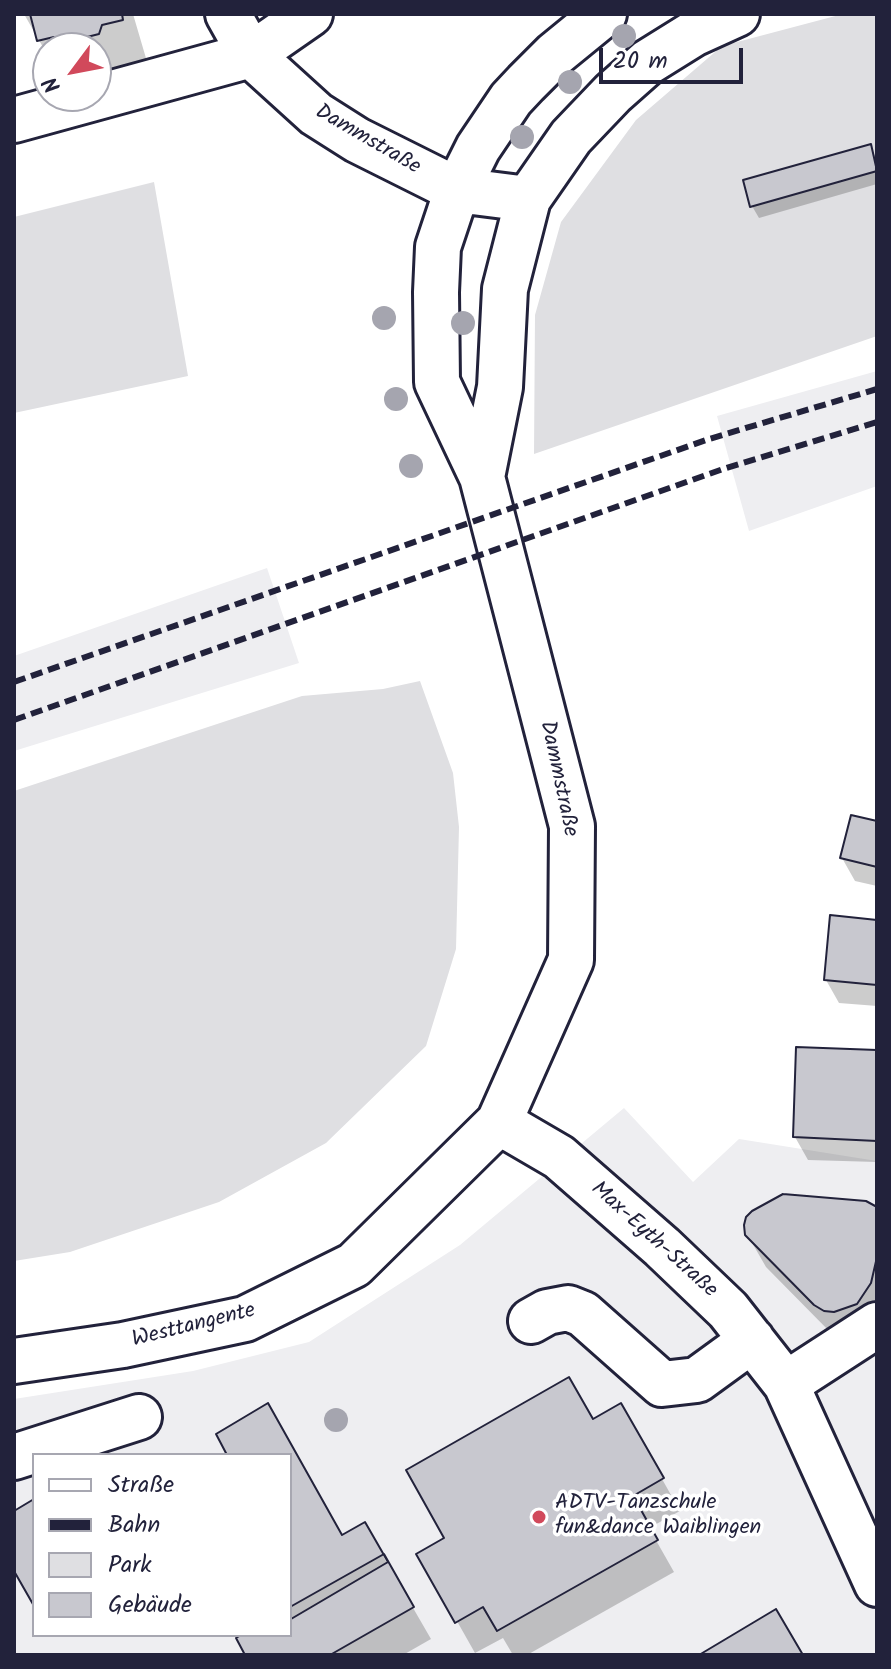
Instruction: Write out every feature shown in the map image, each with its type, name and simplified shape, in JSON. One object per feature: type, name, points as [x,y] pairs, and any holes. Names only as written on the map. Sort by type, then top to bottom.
[{"type":"street","name":"Dammstraße","points":[[228,14],[251,55],[316,114],[384,156],[457,190],[528,199]]},
{"type":"street","points":[[14,120],[251,55],[310,14]]},
{"type":"street","name":"Dammstraße","points":[[499,1122],[571,960],[572,826],[482,477],[437,382],[438,247],[457,190],[478,148],[511,99],[555,54],[604,14]]},
{"type":"street","name":"Dammstraße","points":[[482,477],[500,387],[505,289],[528,199],[571,137],[648,62],[693,34],[737,14]]},
{"type":"street","name":"Max-Eyth-Straße","points":[[499,1122],[559,1157],[728,1310],[786,1384],[877,1584]]},
{"type":"street","name":"Westtangente","points":[[14,1361],[123,1345],[245,1319],[354,1265],[499,1122]]},
{"type":"street","points":[[531,1321],[547,1312],[568,1308],[583,1314],[662,1384],[697,1380],[752,1340]]},
{"type":"street","points":[[786,1384],[877,1325]]},
{"type":"street","points":[[14,1457],[139,1417]]},
{"type":"shaded area","points":[[877,371],[877,486],[749,531],[717,416]]},
{"type":"shaded area","points":[[267,568],[299,663],[14,751],[14,656]]},
{"type":"shaded area","points":[[624,1108],[693,1182],[739,1139],[877,1161],[877,1655],[14,1655],[14,1399],[193,1371],[309,1342],[460,1245]]},
{"type":"green space","points":[[843,14],[877,15],[877,336],[534,454],[535,315],[561,222],[636,120],[722,46]]},
{"type":"green space","points":[[154,182],[188,376],[14,413],[14,217]]},
{"type":"green space","points":[[420,681],[453,773],[459,827],[456,949],[426,1046],[326,1143],[219,1202],[70,1252],[14,1261],[14,791],[302,696],[383,689]]},
{"type":"building","points":[[30,14],[122,14],[123,20],[102,25],[100,32],[35,32]]},
{"type":"building","points":[[871,144],[877,171],[750,207],[743,180]]},
{"type":"building","points":[[851,815],[877,821],[877,867],[840,858]]},
{"type":"building","points":[[830,915],[877,920],[877,985],[824,980]]},
{"type":"building","points":[[796,1047],[877,1050],[877,1141],[793,1137]]},
{"type":"building","points":[[783,1194],[866,1201],[877,1207],[877,1257],[871,1283],[857,1304],[834,1312],[814,1305],[745,1235],[746,1217]]},
{"type":"building","name":"ADTV-Tanzschule fun&dance Waiblingen","points":[[569,1377],[593,1419],[621,1403],[664,1478],[633,1496],[658,1540],[497,1631],[483,1607],[455,1623],[416,1554],[444,1538],[406,1470]]},
{"type":"building","points":[[268,1403],[342,1535],[365,1522],[388,1562],[292,1618],[292,1453],[226,1453],[216,1434]]},
{"type":"building","points":[[32,1500],[32,1602],[14,1571],[14,1511]]},
{"type":"building","points":[[384,1554],[414,1607],[330,1655],[245,1655],[238,1637],[292,1637],[292,1606]]},
{"type":"building","points":[[776,1609],[803,1655],[699,1655]]},
{"type":"railway","points":[[14,682],[709,439],[877,389]]},
{"type":"railway","points":[[14,720],[723,469],[877,422]]},
{"type":"place","name":"ADTV-Tanzschule fun&dance Waiblingen","points":[[539,1517]]}]
